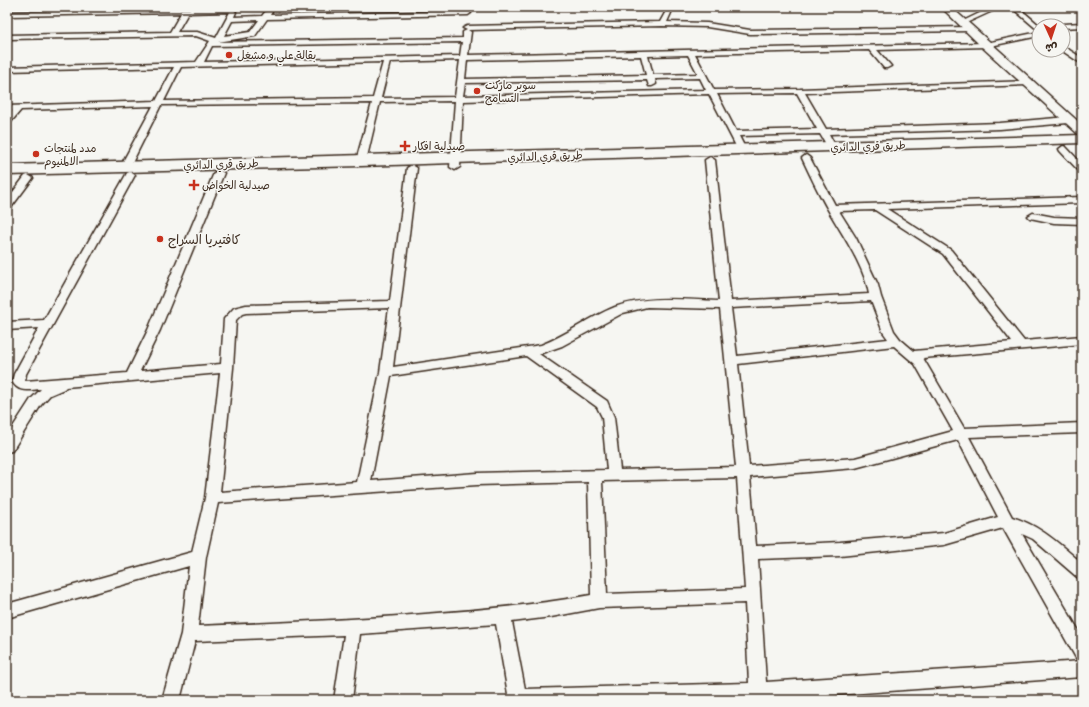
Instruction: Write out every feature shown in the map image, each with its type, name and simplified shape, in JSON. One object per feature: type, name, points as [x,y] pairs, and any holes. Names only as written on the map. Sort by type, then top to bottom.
[{"type":"highway","name":"طريق قري الدائري","points":[[7,170],[219,173],[412,168],[456,162],[742,150],[1082,139]]},
{"type":"highway","name":"طريق قري الدائري","points":[[7,179],[127,171],[362,161],[456,162],[710,160],[1082,149]]},
{"type":"main road","points":[[946,7],[1068,120],[1082,131]]},
{"type":"street","points":[[215,41],[252,34],[272,7]]},
{"type":"street","points":[[662,24],[668,13],[667,7]]},
{"type":"street","points":[[737,7],[752,7]]},
{"type":"street","points":[[7,108],[160,103],[459,99],[537,78],[644,54],[690,53],[764,42],[966,26],[998,7]]},
{"type":"street","points":[[1014,7],[1031,22]]},
{"type":"street","points":[[7,14],[186,10],[202,8],[232,10],[233,12],[229,19],[199,64]]},
{"type":"street","points":[[172,35],[186,10]]},
{"type":"street","points":[[229,19],[468,10],[459,99],[456,162]]},
{"type":"street","points":[[467,28],[662,24],[707,25],[737,31],[764,42],[871,48],[986,45],[1031,36]]},
{"type":"street","points":[[1071,26],[1082,25]]},
{"type":"street","points":[[7,37],[199,35],[215,41],[466,40]]},
{"type":"street","points":[[871,48],[887,66]]},
{"type":"street","points":[[690,53],[704,76],[742,150]]},
{"type":"street","points":[[644,54],[649,77],[655,93]]},
{"type":"street","points":[[1071,54],[1082,62]]},
{"type":"street","points":[[7,69],[463,58],[537,78],[655,93],[1028,83]]},
{"type":"street","points":[[362,161],[387,60]]},
{"type":"street","points":[[179,64],[127,171],[49,324],[20,374],[18,381],[20,385],[27,386],[227,368]]},
{"type":"street","points":[[461,81],[537,78],[704,76]]},
{"type":"street","points":[[800,90],[832,147]]},
{"type":"street","points":[[7,121],[18,108]]},
{"type":"street","points":[[734,134],[1000,126],[1068,120]]},
{"type":"street","points":[[1063,149],[1082,169]]},
{"type":"street","points":[[806,158],[832,208],[852,238],[873,285],[875,297],[889,332],[896,342],[919,361],[962,434],[1007,521],[1082,652]]},
{"type":"street","points":[[710,160],[743,472],[753,596],[758,695]]},
{"type":"street","points":[[363,487],[386,372],[412,168]]},
{"type":"street","points":[[131,377],[154,330],[219,173]]},
{"type":"street","points":[[7,207],[28,178]]},
{"type":"street","points":[[832,208],[879,208],[1082,200]]},
{"type":"street","points":[[879,208],[947,252],[1021,345]]},
{"type":"street","points":[[1032,216],[1054,220],[1082,221]]},
{"type":"street","points":[[386,372],[455,363],[543,348],[558,343],[619,310],[647,302],[725,305],[875,297]]},
{"type":"street","points":[[171,700],[189,634],[198,557],[212,498],[227,368],[230,319],[238,311],[246,309],[395,304]]},
{"type":"street","points":[[7,326],[49,324]]},
{"type":"street","points":[[913,355],[1082,340]]},
{"type":"street","points":[[731,361],[896,342]]},
{"type":"street","points":[[527,351],[602,404],[608,417],[614,475]]},
{"type":"street","points":[[7,447],[36,402],[46,392],[66,383]]},
{"type":"street","points":[[212,498],[477,479],[743,472],[820,467],[854,463],[962,434],[985,431],[1082,429]]},
{"type":"street","points":[[595,476],[599,601]]},
{"type":"street","points":[[749,553],[840,549],[944,539],[1007,521],[1019,525],[1038,535],[1082,572]]},
{"type":"street","points":[[7,610],[198,557]]},
{"type":"street","points":[[189,634],[353,627],[502,616],[551,610],[599,601],[753,596]]},
{"type":"street","points":[[502,616],[518,699],[758,695],[1082,670]]},
{"type":"street","points":[[343,700],[353,627]]},
{"type":"place","name":"بقالة علي و مشغل","points":[[229,55]]},
{"type":"place","name":"سوبر ماركت التسامح","points":[[477,91]]},
{"type":"place","name":"صيدلية افكار","points":[[405,146]]},
{"type":"place","name":"مدد لمنتجات الالمنيوم","points":[[36,154]]},
{"type":"place","name":"صيدلية الخواض","points":[[194,185]]},
{"type":"place","name":"كافتيريا السراج","points":[[160,239]]}]
